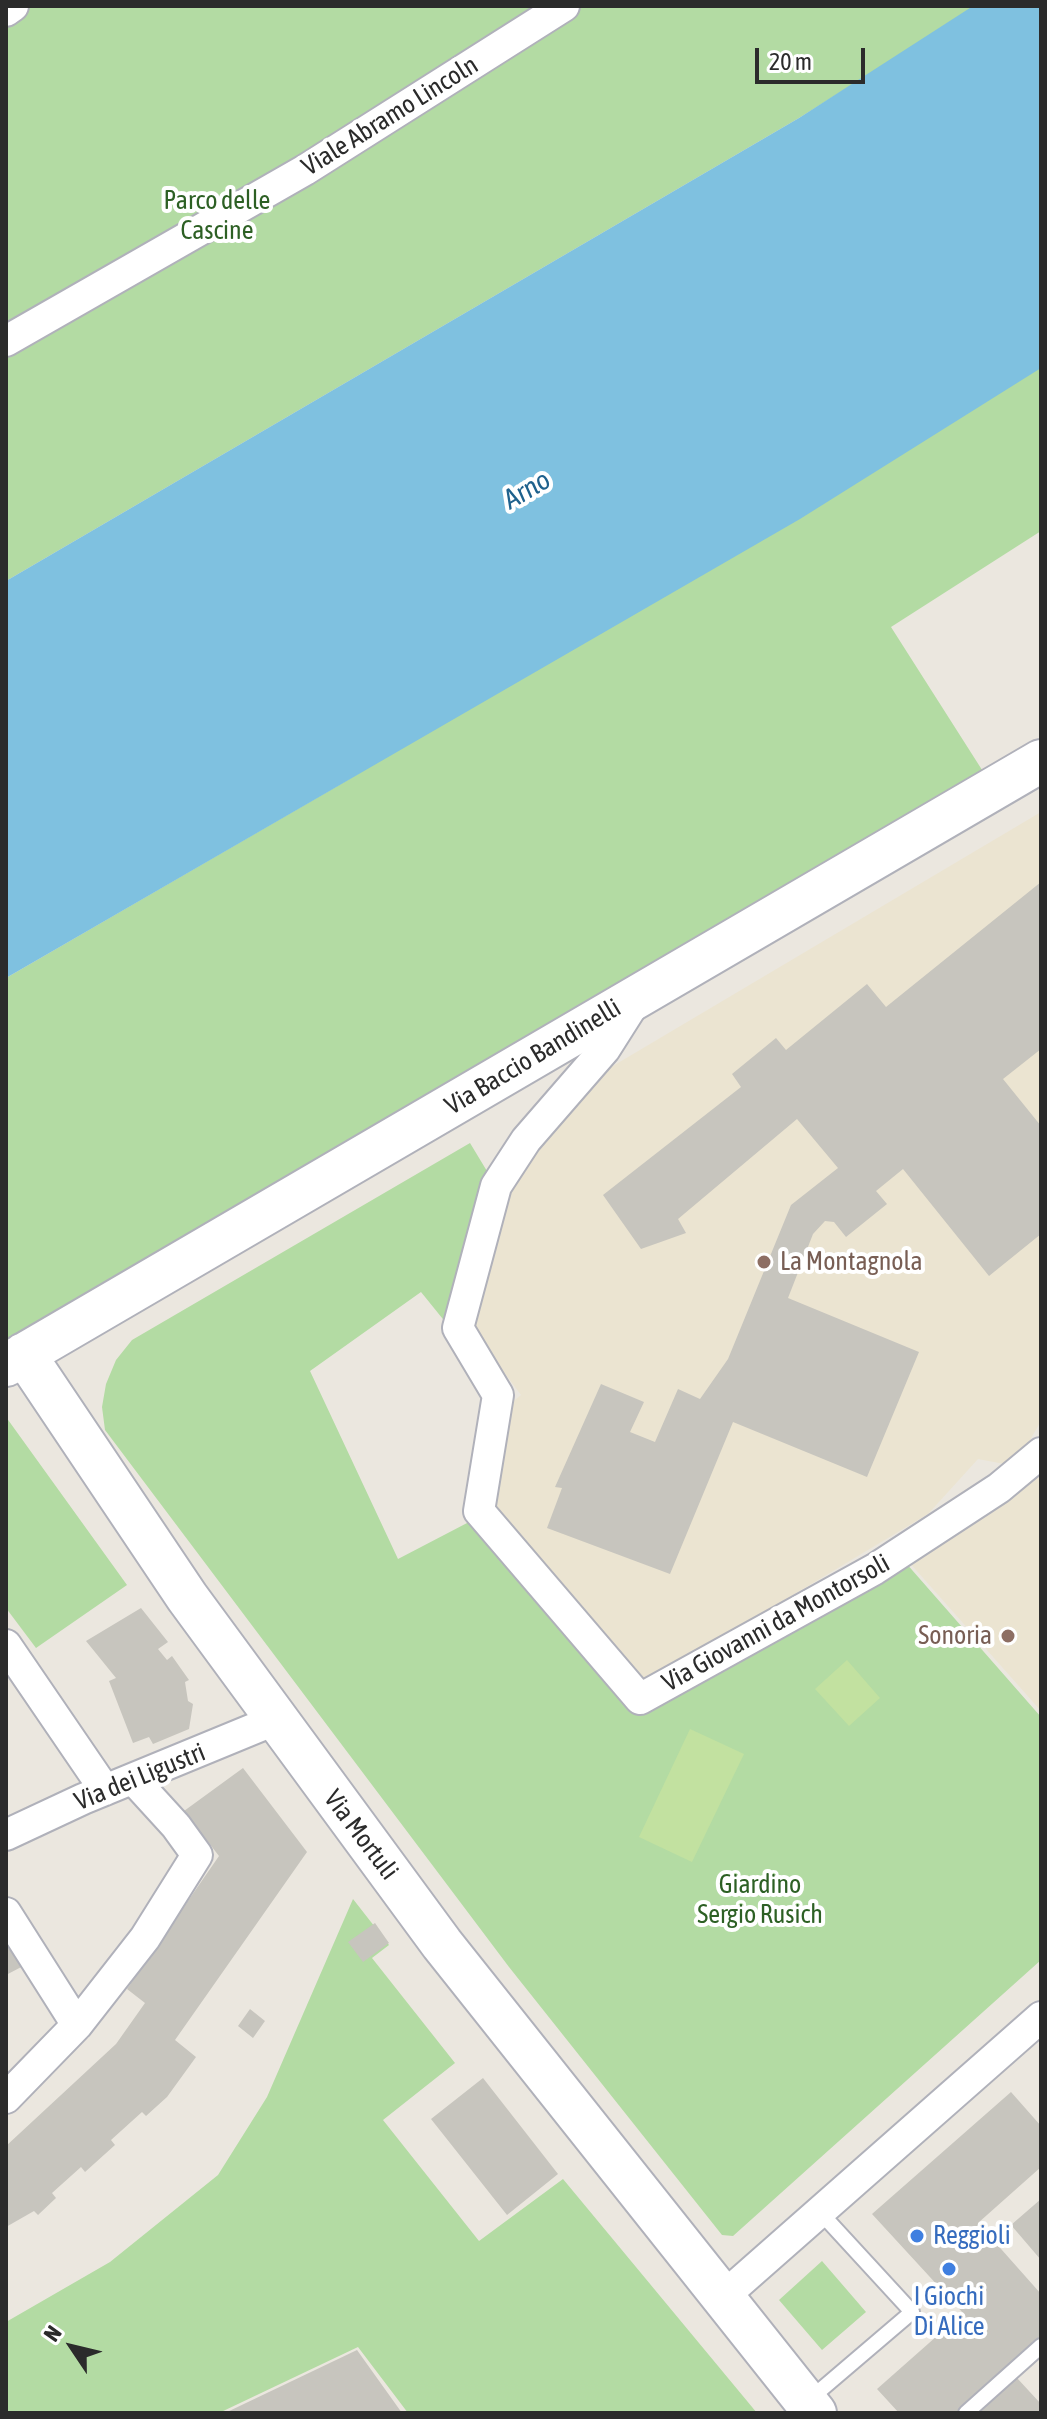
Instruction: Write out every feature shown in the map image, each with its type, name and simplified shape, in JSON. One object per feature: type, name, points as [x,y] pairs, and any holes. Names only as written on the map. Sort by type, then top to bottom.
[{"type":"street","points":[[6,11],[13,6]]},
{"type":"street","name":"Viale Abramo Lincoln","points":[[6,341],[305,170],[564,6]]},
{"type":"street","name":"Via Baccio Bandinelli","points":[[15,1360],[1041,761]]},
{"type":"street","name":"Via Giovanni da Montorsoli","points":[[641,993],[605,1049],[526,1140],[496,1186],[458,1328],[498,1395],[479,1511],[640,1699],[875,1569],[999,1488],[1041,1453]]},
{"type":"street","name":"Via Mortuli","points":[[15,1360],[275,1720],[442,1944],[811,2407]]},
{"type":"street","points":[[6,1645],[105,1790]]},
{"type":"street","name":"Via dei Ligustri","points":[[6,1835],[105,1790],[275,1720]]},
{"type":"street","points":[[6,2098],[77,2025],[145,1938],[197,1855],[176,1826],[134,1780]]},
{"type":"street","points":[[6,1913],[77,2025]]},
{"type":"street","points":[[723,2297],[1041,2017]]},
{"type":"lane","points":[[811,2407],[912,2312],[820,2212]]},
{"type":"lane","points":[[966,2413],[1041,2346]]},
{"type":"shaded area","name":"La Montagnola","points":[[1041,812],[1041,1421],[1015,1466],[978,1459],[928,1514],[641,1686],[494,1515],[510,1404],[521,1395],[470,1327],[503,1196],[536,1143],[591,1079]]},
{"type":"shaded area","name":"Sonoria","points":[[1041,1469],[1041,1711],[908,1561]]},
{"type":"green space","name":"Parco delle Cascine","points":[[6,6],[978,6],[799,118],[6,581]]},
{"type":"green space","points":[[1041,367],[1041,531],[891,627],[984,773],[185,1239],[6,1339],[6,978],[339,785]]},
{"type":"green space","name":"Giardino Sergio Rusich","points":[[470,1143],[496,1186],[455,1334],[421,1292],[310,1371],[398,1559],[469,1522],[639,1702],[898,1554],[1041,1717],[1041,1960],[733,2236],[722,2235],[509,1967],[105,1430],[102,1407],[106,1384],[116,1360],[132,1340]]},
{"type":"green space","points":[[6,1417],[127,1585],[36,1648],[6,1608]]},
{"type":"green space","points":[[847,1660],[880,1698],[849,1726],[815,1689]]},
{"type":"green space","points":[[690,1729],[744,1754],[692,1862],[639,1837]]},
{"type":"green space","points":[[353,1899],[389,1945],[372,1958],[455,2063],[383,2120],[479,2241],[563,2179],[757,2413],[408,2413],[358,2347],[219,2413],[6,2413],[6,2322],[110,2262],[218,2175],[267,2097]]},
{"type":"green space","points":[[822,2261],[866,2312],[822,2350],[779,2300]]},
{"type":"water","name":"Arno","points":[[973,6],[1041,6],[1041,368],[800,519],[6,978],[6,581],[799,118]]},
{"type":"building","points":[[1041,882],[1041,1049],[1003,1079],[1041,1126],[1041,1234],[989,1276],[903,1169],[876,1191],[887,1204],[846,1237],[834,1222],[825,1221],[813,1234],[788,1298],[919,1352],[867,1477],[733,1422],[670,1574],[547,1528],[562,1488],[555,1487],[601,1384],[644,1402],[630,1432],[655,1442],[678,1389],[700,1399],[728,1359],[791,1205],[838,1168],[797,1119],[678,1219],[686,1233],[641,1249],[603,1195],[741,1087],[732,1074],[776,1038],[786,1050],[867,984],[886,1007]]},
{"type":"building","points":[[141,1608],[168,1642],[158,1649],[167,1660],[172,1656],[189,1680],[185,1682],[188,1701],[193,1704],[189,1729],[153,1744],[149,1737],[133,1743],[109,1681],[116,1678],[86,1641]]},
{"type":"building","points":[[243,1768],[307,1852],[175,2040],[196,2057],[167,2097],[146,2116],[142,2112],[111,2140],[115,2145],[85,2172],[81,2167],[52,2193],[56,2198],[38,2215],[34,2211],[6,2227],[6,2146],[116,2044],[145,2003],[127,1989],[219,1856],[184,1811]]},
{"type":"building","points":[[375,1923],[389,1943],[363,1962],[348,1942]]},
{"type":"building","points":[[6,1931],[27,1964],[6,1975]]},
{"type":"building","points":[[250,2009],[265,2021],[253,2038],[238,2026]]},
{"type":"building","points":[[483,2078],[558,2174],[507,2215],[431,2119]]},
{"type":"building","points":[[1011,2092],[1041,2126],[1041,2167],[978,2223],[1041,2294],[1041,2339],[957,2413],[899,2413],[877,2389],[963,2313],[872,2214]]},
{"type":"building","points":[[1041,2199],[1041,2260],[1011,2225]]},
{"type":"building","points":[[357,2350],[402,2413],[225,2413]]},
{"type":"building","points":[[1017,2378],[1041,2404],[1041,2413],[978,2413]]},
{"type":"place","name":"La Montagnola","points":[[764,1262]]},
{"type":"place","name":"Sonoria","points":[[1008,1636]]},
{"type":"place","name":"Reggioli","points":[[917,2236]]},
{"type":"place","name":"I Giochi Di Alice","points":[[949,2269]]}]
